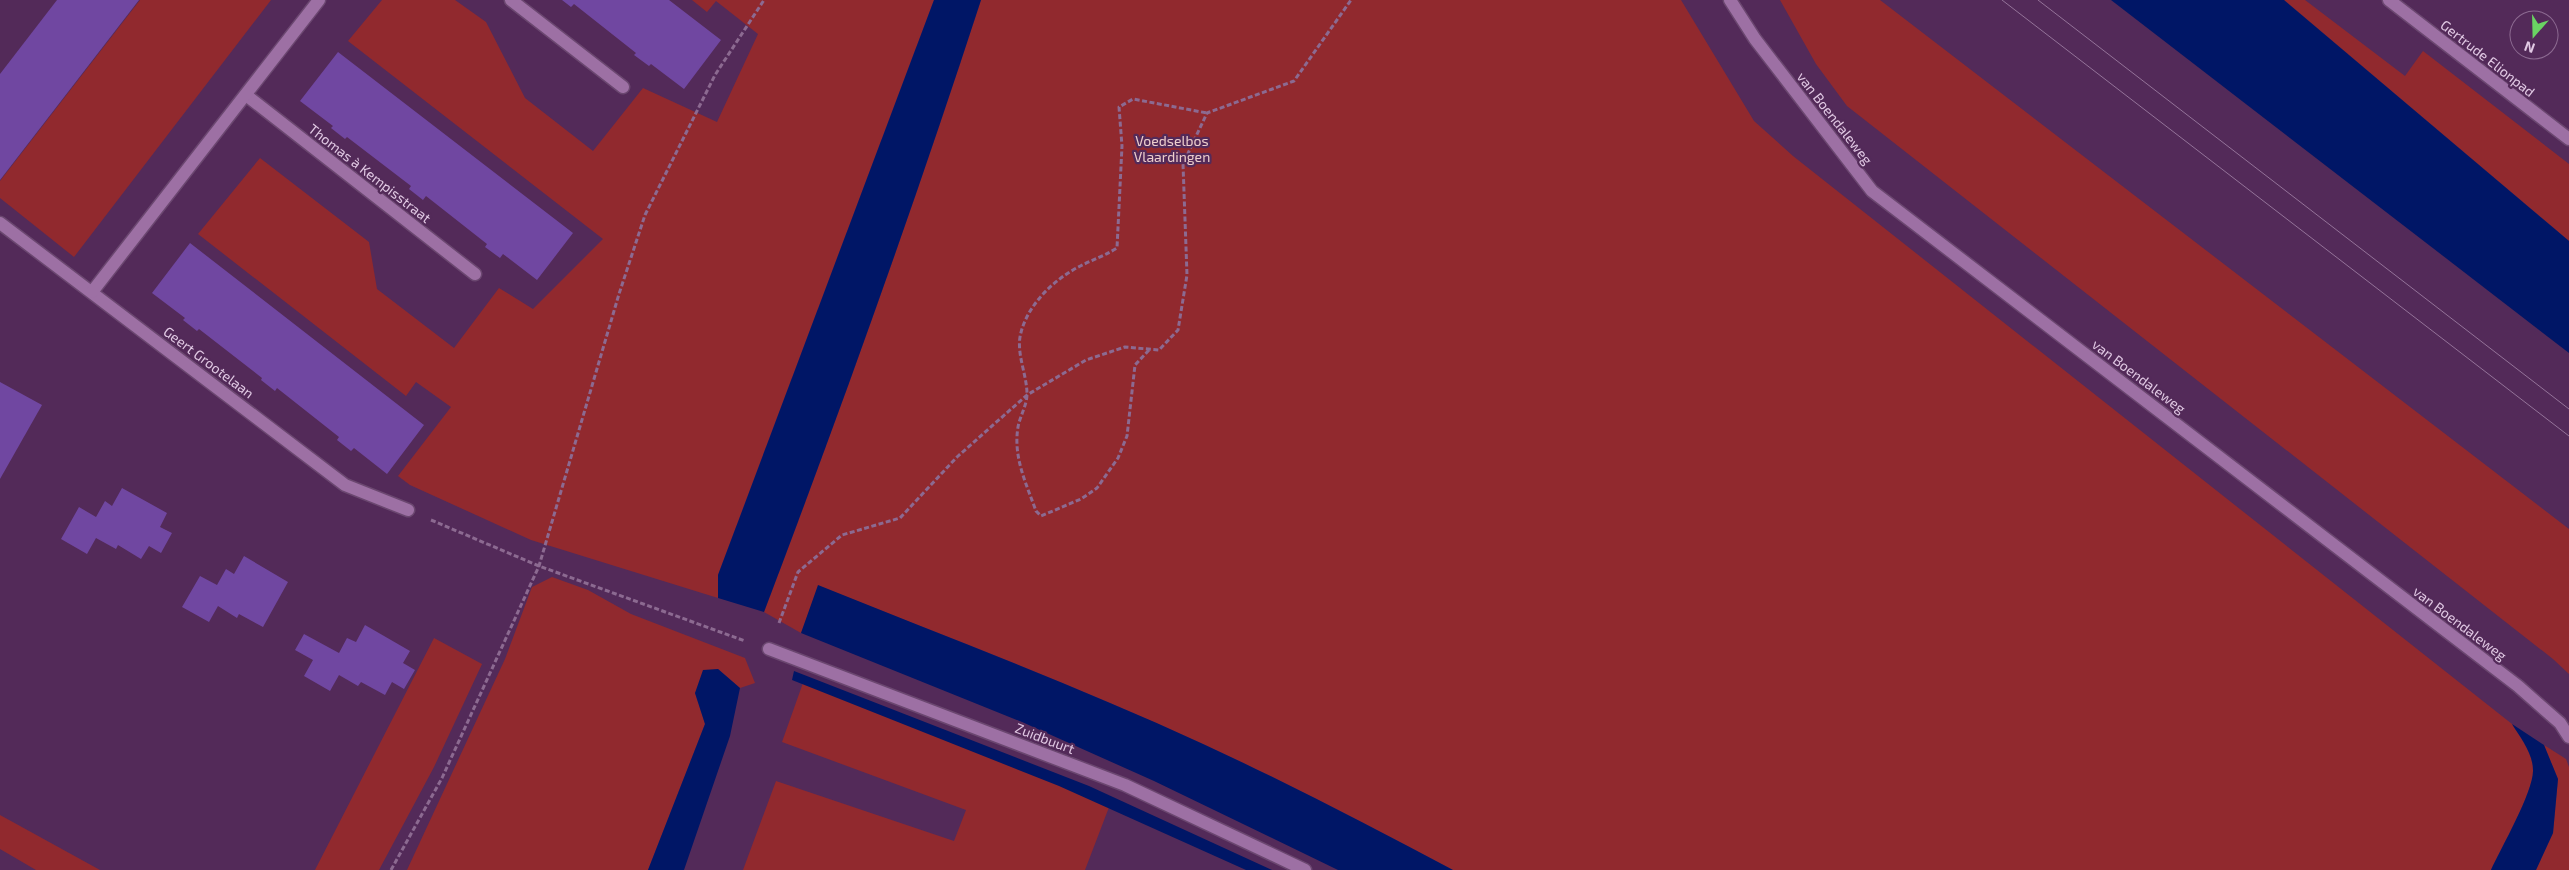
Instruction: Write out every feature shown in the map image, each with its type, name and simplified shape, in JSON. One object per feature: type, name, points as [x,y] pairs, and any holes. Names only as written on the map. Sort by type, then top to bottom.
[{"type":"street","points":[[92,292],[319,0]]},
{"type":"street","points":[[511,0],[623,87]]},
{"type":"street","name":"van Boendaleweg","points":[[1730,0],[1754,39],[1872,191],[2518,686],[2560,723],[2569,737]]},
{"type":"street","name":"Gertrude Elionpad","points":[[2389,0],[2569,139]]},
{"type":"street","name":"Thomas à Kempisstraat","points":[[246,95],[475,274]]},
{"type":"street","name":"Geert Grootelaan","points":[[0,223],[345,486],[408,510]]},
{"type":"street","name":"Zuidbuurt","points":[[769,649],[1125,784],[1305,870]]},
{"type":"path","points":[[391,870],[442,778],[539,566],[619,294],[645,214],[715,75],[764,0]]},
{"type":"path","points":[[1149,349],[1135,365],[1127,436],[1118,458],[1098,488],[1081,499],[1041,516],[1036,511],[1019,468],[1018,426],[1027,395],[1020,338],[1029,312],[1047,289],[1073,270],[1101,259],[1117,248],[1122,146],[1119,107],[1133,99],[1207,113],[1294,81],[1351,0]]},
{"type":"path","points":[[408,510],[539,566],[769,649],[798,572],[842,535],[900,518],[957,456],[1027,395],[1086,360],[1125,347],[1159,350],[1178,330],[1187,276],[1183,164],[1207,113]]},
{"type":"green space","points":[[140,0],[271,0],[74,257],[0,198],[0,181]]},
{"type":"green space","points":[[382,0],[455,0],[486,22],[525,98],[593,151],[643,88],[717,122],[758,34],[716,1],[707,12],[692,0],[934,0],[718,575],[718,598],[531,540],[410,485],[398,476],[451,407],[416,382],[406,396],[198,234],[260,158],[369,242],[377,289],[454,348],[499,288],[533,309],[603,239],[348,41]]},
{"type":"green space","name":"Voedselbos Vlaardingen","points":[[981,0],[1681,0],[1754,121],[1793,156],[2512,724],[2531,757],[2532,779],[2523,805],[2491,870],[1453,870],[1298,790],[1156,723],[1012,662],[819,586],[801,633],[764,612],[876,307],[930,154]]},
{"type":"green space","points":[[1780,0],[1880,0],[2569,529],[2569,674],[2553,659],[1847,106],[1816,64]]},
{"type":"green space","points":[[2284,0],[2305,0],[2405,76],[2423,51],[2569,164],[2569,241]]},
{"type":"green space","points":[[552,577],[588,590],[631,614],[745,658],[755,683],[740,688],[718,669],[695,693],[705,724],[648,870],[407,870],[505,659],[532,587]]},
{"type":"green space","points":[[434,638],[482,664],[434,767],[379,870],[315,870]]},
{"type":"green space","points":[[804,680],[1111,802],[1085,870],[743,870],[776,781],[954,841],[966,810],[782,742]]},
{"type":"green space","points":[[2544,745],[2566,759],[2569,767],[2569,870],[2536,870],[2553,833],[2558,779]]},
{"type":"green space","points":[[0,815],[100,870],[36,870],[0,849]]},
{"type":"shaded area","points":[[934,0],[981,0],[930,154],[849,383],[764,612],[718,598],[718,575]]},
{"type":"shaded area","points":[[2111,0],[2284,0],[2569,241],[2569,353]]},
{"type":"shaded area","points":[[818,585],[1012,662],[1156,723],[1298,790],[1453,870],[1338,870],[1154,781],[1022,722],[801,633]]},
{"type":"shaded area","points":[[718,669],[740,688],[730,736],[684,870],[648,870],[705,724],[695,693],[703,670]]},
{"type":"shaded area","points":[[794,671],[1089,786],[1272,870],[1246,870],[1059,786],[792,680]]},
{"type":"shaded area","points":[[2512,724],[2544,745],[2558,779],[2553,833],[2536,870],[2491,870],[2523,805],[2532,779],[2531,757]]},
{"type":"building","points":[[57,0],[139,0],[0,180],[0,74]]},
{"type":"building","points":[[562,0],[669,0],[721,40],[684,89],[651,64],[649,66],[634,55],[636,53],[574,4],[571,7]]},
{"type":"building","points":[[338,52],[573,233],[537,280],[503,254],[500,258],[485,247],[487,244],[426,196],[423,200],[409,189],[411,186],[347,137],[345,139],[331,128],[333,126],[300,101]]},
{"type":"building","points":[[190,243],[424,425],[387,474],[354,448],[351,451],[337,440],[339,437],[277,388],[275,391],[261,380],[262,378],[199,329],[197,331],[183,320],[185,318],[152,293]]},
{"type":"building","points":[[0,382],[42,405],[0,479]]},
{"type":"building","points":[[122,488],[167,513],[160,527],[172,533],[161,553],[149,546],[141,559],[118,545],[116,549],[96,538],[87,554],[61,539],[79,507],[96,517],[105,501],[112,506]]},
{"type":"building","points":[[244,556],[288,582],[263,627],[239,614],[237,618],[218,606],[209,622],[182,607],[200,576],[217,585],[226,569],[234,574]]},
{"type":"building","points":[[365,625],[410,651],[403,663],[415,670],[404,689],[392,682],[385,695],[361,682],[358,686],[339,675],[330,691],[304,676],[313,660],[295,650],[304,634],[339,653],[347,638],[356,642]]},
{"type":"tram line","points":[[2002,0],[2569,436]]},
{"type":"tram line","points":[[2038,0],[2569,409]]}]
